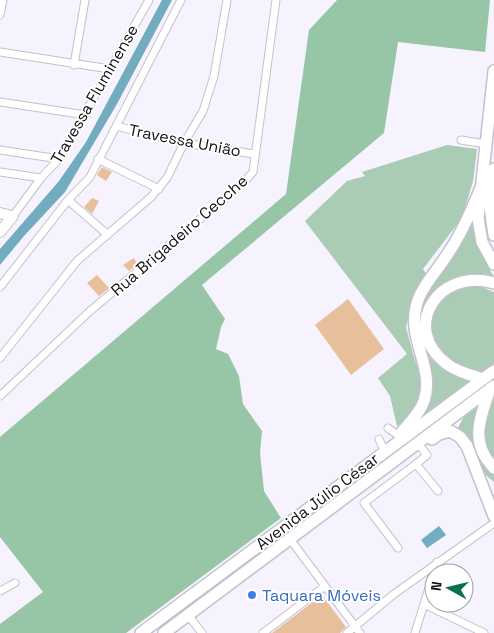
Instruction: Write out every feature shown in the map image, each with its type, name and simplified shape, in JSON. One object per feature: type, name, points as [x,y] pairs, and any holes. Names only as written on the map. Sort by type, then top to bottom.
[{"type":"main road","points":[[494,71],[480,190],[479,230],[482,242],[494,264]]},
{"type":"main road","points":[[494,169],[490,207],[494,235]]},
{"type":"main road","points":[[392,443],[420,410],[427,390],[424,365],[415,335],[416,306],[421,294],[463,228],[480,190]]},
{"type":"main road","points":[[483,378],[455,369],[443,361],[432,348],[426,325],[431,305],[438,295],[450,286],[464,280],[483,280],[494,283]]},
{"type":"main road","name":"Avenida Júlio César","points":[[141,633],[392,443],[494,371]]},
{"type":"main road","points":[[492,387],[482,412],[478,437],[480,448],[486,460],[494,468]]},
{"type":"main road","name":"Avenida Júlio César","points":[[164,633],[492,387]]},
{"type":"main road","points":[[390,464],[405,458],[439,434],[450,431],[460,437],[467,446],[494,516]]},
{"type":"street","points":[[0,16],[3,0]]},
{"type":"street","points":[[74,65],[85,0]]},
{"type":"street","name":"Travessa Fluminense","points":[[0,232],[41,178],[59,159],[149,0]]},
{"type":"street","points":[[0,287],[68,200],[90,177],[181,0]]},
{"type":"street","points":[[0,358],[77,261],[159,189],[168,178],[184,142],[203,111],[214,76],[227,0]]},
{"type":"street","name":"Rua Brigadeiro Cecche","points":[[0,396],[90,312],[243,183],[252,172],[276,0]]},
{"type":"street","points":[[0,52],[74,65],[110,69]]},
{"type":"street","points":[[0,102],[86,114]]},
{"type":"street","name":"Travessa União","points":[[116,126],[184,142],[254,154]]},
{"type":"street","points":[[461,140],[486,144]]},
{"type":"street","points":[[0,150],[59,159]]},
{"type":"street","points":[[98,159],[159,189]]},
{"type":"street","points":[[0,172],[41,178]]},
{"type":"street","points":[[68,200],[108,235]]},
{"type":"street","points":[[0,213],[13,216]]},
{"type":"street","points":[[388,428],[392,443]]},
{"type":"street","points":[[379,439],[392,443]]},
{"type":"street","points":[[398,548],[364,503],[427,455],[420,446]]},
{"type":"street","points":[[416,464],[438,492]]},
{"type":"street","points":[[347,633],[358,630],[394,594],[494,523]]},
{"type":"street","points":[[290,539],[358,630]]},
{"type":"street","points":[[0,591],[15,582]]},
{"type":"street","points":[[263,633],[324,586]]},
{"type":"street","points":[[415,633],[424,604]]},
{"type":"street","points":[[443,613],[484,633]]},
{"type":"street","points":[[188,615],[202,633]]},
{"type":"green space","points":[[337,0],[490,0],[485,52],[398,42],[384,133],[202,285],[225,319],[221,327],[216,349],[228,354],[239,376],[243,404],[262,431],[260,453],[264,491],[281,518],[126,633],[0,633],[0,624],[43,592],[0,537],[0,437],[286,194],[309,30]]},
{"type":"green space","points":[[447,145],[477,149],[473,181],[462,218],[423,269],[428,277],[414,297],[406,327],[421,377],[420,394],[408,419],[397,426],[390,396],[378,378],[407,354],[305,221],[347,181],[365,176],[362,172]]},
{"type":"green space","points":[[469,224],[474,224],[481,252],[494,277],[460,278],[444,283],[435,290],[428,300],[420,322],[420,334],[422,345],[432,360],[447,372],[470,382],[416,424],[426,409],[418,318],[425,296],[459,248]]},
{"type":"green space","points":[[465,286],[479,286],[494,292],[494,365],[481,375],[458,367],[434,345],[429,326],[440,298]]},
{"type":"green space","points":[[494,395],[494,460],[485,446],[482,433],[486,413]]},
{"type":"green space","points":[[477,407],[474,426],[476,453],[480,461],[494,475],[494,482],[482,472],[457,430],[463,418]]},
{"type":"water","points":[[162,0],[172,0],[117,104],[65,192],[0,265],[0,249],[59,181],[86,142]]},
{"type":"water","points":[[439,526],[446,535],[427,548],[421,540]]},
{"type":"building","points":[[102,167],[112,172],[106,181],[97,175]]},
{"type":"building","points":[[92,198],[99,201],[92,214],[84,207]]},
{"type":"building","points":[[134,258],[137,264],[129,271],[123,265]]},
{"type":"building","points":[[97,275],[109,288],[99,296],[87,283]]},
{"type":"building","points":[[348,299],[384,349],[351,375],[315,325]]},
{"type":"building","points":[[322,595],[346,627],[340,633],[272,633]]},
{"type":"place","name":"Taquara Móveis","points":[[252,595]]}]
